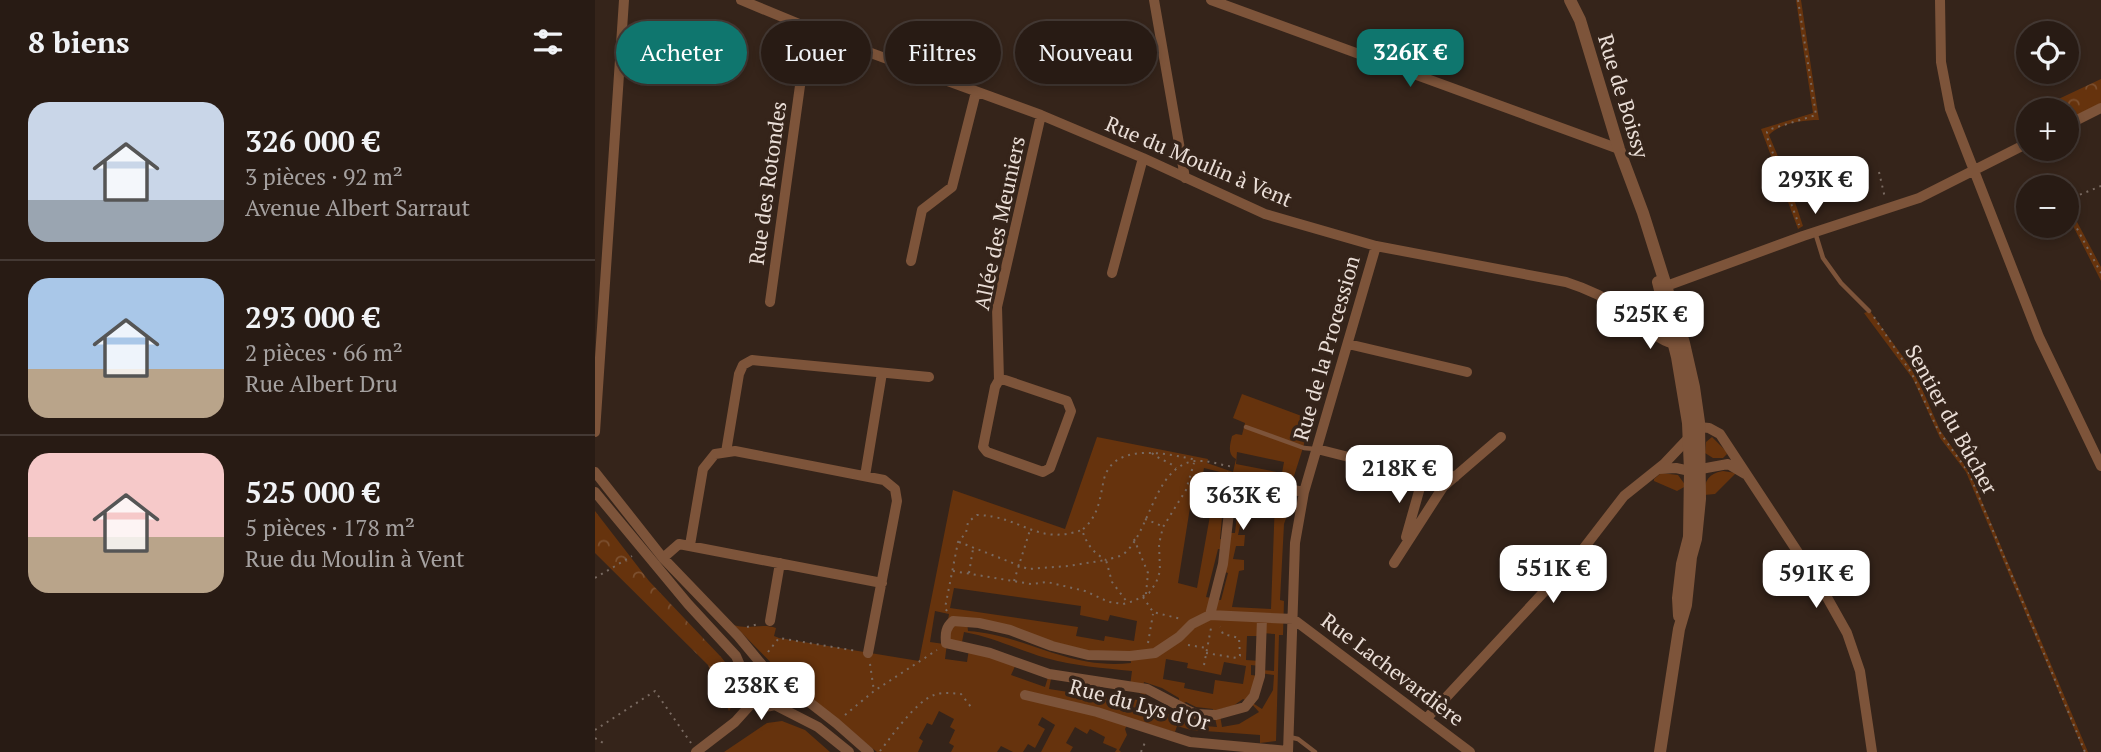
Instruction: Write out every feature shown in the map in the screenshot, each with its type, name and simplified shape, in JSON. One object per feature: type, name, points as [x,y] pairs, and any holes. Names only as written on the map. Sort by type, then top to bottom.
[{"type":"street","points":[[595,432],[624,0]]},
{"type":"street","name":"Rue du Moulin à Vent","points":[[741,0],[791,21]]},
{"type":"street","points":[[1154,0],[1185,178]]},
{"type":"street","points":[[1211,0],[1619,149]]},
{"type":"street","name":"Rue de Boissy","points":[[1570,0],[1580,20]]},
{"type":"street","name":"Rue de Boissy","points":[[1577,0],[1580,20],[1631,184],[1637,215],[1694,387],[1699,427],[1697,468]]},
{"type":"street","points":[[1940,0],[1941,62],[1950,109],[2039,337],[2101,466]]},
{"type":"street","name":"Rue du Moulin à Vent","points":[[871,52],[1041,115],[1265,214],[1376,246],[1566,282],[1588,289],[1627,311],[1660,339],[1679,344]]},
{"type":"street","name":"Rue des Rotondes","points":[[770,302],[800,84]]},
{"type":"street","points":[[911,261],[922,210],[952,187],[976,92]]},
{"type":"street","points":[[2079,119],[2101,108]]},
{"type":"street","name":"Allée des Meuniers","points":[[999,380],[1066,401],[1070,405],[1071,411],[1050,468],[1043,472],[987,452],[982,447],[995,387],[999,380],[997,307],[1041,115]]},
{"type":"street","points":[[1663,287],[1803,236],[1919,198],[2016,150]]},
{"type":"street","points":[[1112,273],[1143,158]]},
{"type":"street","name":"Rue de la Procession","points":[[1288,752],[1295,543],[1304,492],[1376,246]]},
{"type":"street","points":[[1648,327],[1661,328],[1672,324]]},
{"type":"street","name":"Rue de Boissy","points":[[1679,344],[1689,438],[1697,468]]},
{"type":"street","points":[[1348,345],[1468,372]]},
{"type":"street","points":[[726,452],[739,374],[743,365],[752,359],[929,377]]},
{"type":"street","points":[[865,476],[883,373]]},
{"type":"street","points":[[1427,718],[1580,553],[1624,496],[1658,469],[1699,427],[1720,434],[1847,633],[1860,671],[1873,752]]},
{"type":"street","points":[[1394,563],[1443,487],[1501,437]]},
{"type":"street","points":[[1317,449],[1412,473],[1430,469],[1455,477]]},
{"type":"street","points":[[690,545],[702,469],[715,454],[735,451],[884,480],[895,489],[897,501],[868,653]]},
{"type":"street","points":[[1658,469],[1728,464],[1747,475]]},
{"type":"street","points":[[1660,752],[1679,629],[1678,598],[1697,468]]},
{"type":"street","points":[[1403,547],[1425,470]]},
{"type":"street","points":[[595,472],[663,558],[738,636],[768,672],[836,723],[869,752]]},
{"type":"street","points":[[1214,618],[1230,504],[1236,487],[1246,481],[1304,492]]},
{"type":"street","points":[[595,492],[688,604],[737,656],[753,702],[765,708],[775,705],[782,697],[781,680]]},
{"type":"street","points":[[663,558],[679,544],[690,545],[882,583]]},
{"type":"street","points":[[770,621],[780,563]]},
{"type":"street","points":[[1262,618],[1260,676],[1254,696],[1245,707],[1215,716],[1196,714],[1147,689],[1049,674],[990,653],[946,643],[947,626],[953,621],[1010,630],[1089,656],[1130,656],[1155,653],[1179,637],[1192,624],[1214,618],[1262,618],[1293,619]]},
{"type":"street","name":"Rue Lachevardière","points":[[1293,619],[1470,752]]},
{"type":"street","points":[[749,686],[757,675],[768,672]]},
{"type":"street","name":"Rue du Lys d'Or","points":[[1025,695],[1097,712],[1190,741],[1288,752]]},
{"type":"street","points":[[696,752],[735,722],[753,702]]},
{"type":"street","points":[[775,705],[818,727],[849,752]]},
{"type":"lane","points":[[1815,232],[1823,258],[1869,311]]},
{"type":"lane","points":[[1246,427],[1304,448],[1317,449]]},
{"type":"lane","points":[[1289,737],[1297,738],[1315,752]]},
{"type":"path","points":[[1798,0],[1816,115],[1771,129],[1767,137],[1803,236]]},
{"type":"path","points":[[1878,172],[1887,208]]},
{"type":"path","points":[[2079,196],[2101,186]]},
{"type":"path","points":[[2079,232],[2101,273]]},
{"type":"path","name":"Sentier du Bûcher","points":[[1869,311],[1912,374],[1938,430],[1969,473],[2085,752]]},
{"type":"path","points":[[953,621],[945,608],[958,542],[966,533],[968,522],[977,515],[1008,519],[1030,530],[1056,537],[1082,530],[1089,525],[1098,507],[1109,465],[1116,459],[1159,452],[1229,466],[1226,484],[1236,487]]},
{"type":"path","points":[[1151,453],[1158,459],[1172,463],[1177,470]]},
{"type":"path","points":[[958,542],[1028,569],[1106,560],[1126,552],[1145,519],[1161,482],[1177,470],[1200,460]]},
{"type":"path","points":[[952,571],[1013,582],[1048,582],[1085,591],[1109,602],[1128,603],[1144,596],[1156,583],[1160,570],[1159,544],[1163,527],[1186,489],[1194,462]]},
{"type":"path","points":[[1145,519],[1163,527]]},
{"type":"path","points":[[1013,582],[1030,530]]},
{"type":"path","points":[[1082,530],[1087,544],[1096,555],[1106,560],[1112,582],[1128,603]]},
{"type":"path","points":[[1134,539],[1148,573],[1144,596],[1153,612],[1147,654]]},
{"type":"path","points":[[968,574],[973,549]]},
{"type":"path","points":[[595,578],[636,554]]},
{"type":"path","points":[[1153,612],[1192,624]]},
{"type":"path","points":[[1206,653],[1233,658],[1240,656],[1239,638],[1223,634],[1214,618]]},
{"type":"path","points":[[1204,665],[1214,618]]},
{"type":"path","points":[[743,629],[770,621]]},
{"type":"path","points":[[768,652],[779,638],[868,653],[874,691]]},
{"type":"path","points":[[836,723],[874,691],[927,659],[946,643]]},
{"type":"path","points":[[595,730],[655,691],[696,752]]},
{"type":"path","points":[[880,752],[907,719],[926,699],[934,695],[961,694],[971,707]]},
{"type":"path","points":[[1141,752],[1152,729]]},
{"type":"path","points":[[595,738],[605,744]]},
{"type":"green space","points":[[1796,0],[1801,0],[1819,120],[1785,125],[1769,135],[1803,226],[1798,229],[1761,129],[1813,113]]},
{"type":"green space","points":[[2101,79],[2101,108],[2079,119],[2079,98],[2061,98]]},
{"type":"green space","points":[[2079,226],[2101,267],[2101,281],[2079,238]]},
{"type":"green space","points":[[1870,311],[1916,375],[1940,430],[1970,473],[2088,752],[2084,752],[1966,472],[1940,438],[1913,379],[1864,313]]},
{"type":"green space","points":[[1242,394],[1315,421],[1312,433],[1308,432],[1287,498],[1292,501],[1284,524],[1280,600],[1284,601],[1283,635],[1279,635],[1276,741],[1260,743],[1260,735],[1191,730],[1177,726],[1175,732],[1130,719],[1125,729],[1127,735],[1119,750],[1121,752],[1115,752],[1117,749],[1103,743],[1105,737],[1090,729],[1087,734],[1075,727],[1066,743],[1073,747],[1070,752],[1041,752],[1055,725],[1042,717],[1038,725],[1045,729],[1035,748],[1028,744],[1023,752],[1013,752],[1001,746],[997,752],[951,752],[954,746],[949,743],[955,730],[950,727],[954,719],[939,711],[932,725],[927,723],[919,738],[923,741],[918,752],[877,752],[794,686],[734,625],[771,627],[776,628],[774,636],[779,638],[919,661],[953,490],[1065,529],[1097,437],[1208,459],[1207,463],[1233,472],[1236,459],[1230,452],[1232,436],[1242,435],[1245,423],[1233,418]],"holes":[[[1237,452],[1284,462],[1282,473],[1236,464]],[[1204,468],[1224,473],[1219,499],[1213,499],[1197,588],[1178,583],[1192,495],[1199,496]],[[1229,490],[1235,492],[1230,504],[1238,506],[1235,533],[1227,533],[1226,540],[1220,539],[1223,506]],[[1247,498],[1275,500],[1271,609],[1232,607],[1239,571],[1244,570],[1244,560],[1233,559],[1236,546],[1244,546],[1245,535],[1238,535],[1241,522],[1246,522]],[[1218,549],[1225,550],[1221,571],[1228,573],[1221,600],[1206,597]],[[954,588],[1081,606],[1080,615],[1108,621],[1110,615],[1137,621],[1134,641],[1105,636],[1104,641],[1076,636],[1078,627],[950,608]],[[935,611],[949,614],[944,644],[930,642]],[[967,622],[1000,627],[1072,651],[1130,656],[1131,663],[1087,662],[1009,639],[968,631]],[[964,632],[975,634],[1057,661],[1132,671],[1130,686],[1141,688],[1139,700],[1093,696],[1093,682],[1090,682],[1088,695],[1049,689],[1052,674],[1021,664],[1049,674],[1045,687],[1011,675],[1017,662],[990,653],[969,649],[967,662],[945,659],[947,643],[961,647]],[[1275,634],[1274,671],[1260,670],[1260,673],[1274,675],[1273,690],[1262,709],[1251,702],[1260,676],[1251,675],[1251,665],[1260,666],[1261,645],[1260,661],[1246,660],[1247,636]],[[1166,659],[1188,663],[1187,668],[1221,675],[1224,662],[1246,666],[1243,684],[1215,680],[1213,694],[1184,688],[1185,683],[1163,679]],[[1144,682],[1179,698],[1179,705],[1170,715],[1144,701],[1147,689],[1143,688]],[[1243,699],[1259,712],[1239,724],[1222,727],[1218,715],[1220,709],[1233,706]],[[1186,702],[1196,707],[1213,709],[1217,727],[1193,725],[1175,719],[1179,706]]]},
{"type":"green space","points":[[1712,437],[1726,451],[1727,454],[1723,458],[1713,458],[1705,453],[1706,442]]},
{"type":"green space","points":[[1723,471],[1736,473],[1715,494],[1704,495],[1708,478]]},
{"type":"green space","points":[[1661,473],[1678,475],[1686,486],[1677,491],[1654,481]]},
{"type":"green space","points":[[595,511],[649,581],[729,667],[737,697],[729,711],[708,665],[595,553]]},
{"type":"green space","points":[[782,721],[805,730],[830,752],[724,752],[767,723]]}]
